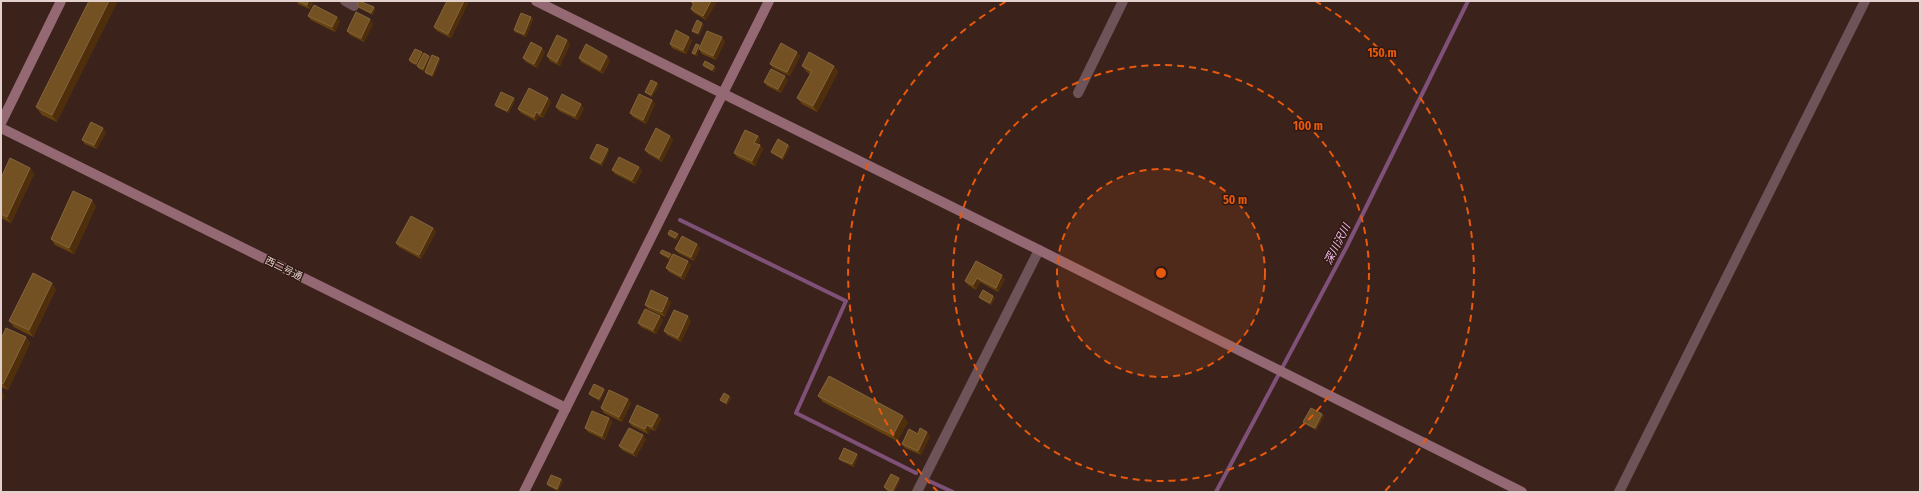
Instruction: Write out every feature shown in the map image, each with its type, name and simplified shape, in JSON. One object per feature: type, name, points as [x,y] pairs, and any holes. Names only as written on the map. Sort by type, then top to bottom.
[{"type":"street","points":[[1,123],[61,1]]},
{"type":"street","points":[[345,1],[354,6],[356,1]]},
{"type":"street","points":[[536,1],[1039,250],[1522,492]]},
{"type":"street","points":[[524,492],[769,1]]},
{"type":"street","points":[[1078,93],[1123,1]]},
{"type":"street","points":[[1619,492],[1865,1]]},
{"type":"street","name":"西二号通","points":[[1,128],[566,408]]},
{"type":"street","points":[[917,492],[1039,250]]},
{"type":"building","points":[[89,1],[109,1],[52,115],[36,107]]},
{"type":"building","points":[[298,1],[308,1],[307,5]]},
{"type":"building","points":[[359,1],[374,7],[371,13],[357,6]]},
{"type":"building","points":[[447,1],[464,1],[448,34],[434,27]]},
{"type":"building","points":[[690,1],[711,1],[703,16],[691,9],[694,3]]},
{"type":"building","points":[[314,5],[337,17],[332,27],[308,16]]},
{"type":"building","points":[[356,12],[370,19],[361,38],[347,31]]},
{"type":"building","points":[[521,13],[531,17],[524,34],[514,30]]},
{"type":"building","points":[[697,20],[702,23],[698,33],[692,31]]},
{"type":"building","points":[[676,30],[689,37],[683,50],[670,44]]},
{"type":"building","points":[[707,31],[722,37],[713,56],[699,49]]},
{"type":"building","points":[[557,35],[567,40],[557,62],[547,56]]},
{"type":"building","points":[[531,42],[542,48],[534,64],[523,58]]},
{"type":"building","points":[[781,43],[797,52],[787,72],[770,64]]},
{"type":"building","points":[[586,44],[607,56],[600,70],[579,58]]},
{"type":"building","points":[[696,44],[699,45],[695,54],[692,53]]},
{"type":"building","points":[[415,49],[422,52],[416,64],[409,60]]},
{"type":"building","points":[[809,52],[834,66],[813,106],[797,98],[812,71],[802,66]]},
{"type":"building","points":[[424,53],[429,56],[423,69],[417,66]]},
{"type":"building","points":[[432,55],[439,58],[432,75],[425,72]]},
{"type":"building","points":[[705,61],[714,66],[712,70],[703,65]]},
{"type":"building","points":[[771,69],[785,76],[778,89],[764,82]]},
{"type":"building","points":[[651,80],[657,83],[651,95],[645,92]]},
{"type":"building","points":[[529,88],[548,98],[540,114],[536,112],[534,117],[518,109]]},
{"type":"building","points":[[501,92],[514,98],[507,111],[495,105]]},
{"type":"building","points":[[562,94],[581,104],[575,116],[556,107]]},
{"type":"building","points":[[639,94],[652,100],[643,120],[630,113]]},
{"type":"building","points":[[91,122],[103,128],[94,145],[82,140]]},
{"type":"building","points":[[656,128],[670,136],[659,158],[645,150]]},
{"type":"building","points":[[745,130],[758,136],[754,143],[760,145],[752,161],[734,153]]},
{"type":"building","points":[[778,139],[788,145],[782,158],[771,152]]},
{"type":"building","points":[[597,144],[608,149],[601,163],[590,158]]},
{"type":"building","points":[[619,157],[639,167],[632,180],[612,170]]},
{"type":"building","points":[[10,158],[30,168],[7,217],[1,214],[1,178]]},
{"type":"building","points":[[73,191],[92,200],[69,248],[51,239]]},
{"type":"building","points":[[411,216],[433,228],[419,255],[396,243]]},
{"type":"building","points":[[670,230],[678,234],[675,238],[668,234]]},
{"type":"building","points":[[682,236],[697,244],[691,257],[675,249]]},
{"type":"building","points":[[662,250],[671,254],[669,257],[660,253]]},
{"type":"building","points":[[673,254],[688,261],[681,276],[666,268]]},
{"type":"building","points":[[976,261],[1002,275],[996,288],[977,278],[973,285],[965,281]]},
{"type":"building","points":[[33,273],[52,283],[29,330],[9,321]]},
{"type":"building","points":[[651,290],[668,298],[662,312],[645,305]]},
{"type":"building","points":[[983,290],[993,296],[990,303],[979,297]]},
{"type":"building","points":[[645,309],[660,316],[653,330],[638,323]]},
{"type":"building","points":[[674,310],[688,316],[678,338],[664,331]]},
{"type":"building","points":[[6,328],[26,337],[3,384],[1,383],[1,339]]},
{"type":"building","points":[[829,376],[903,416],[893,435],[818,396]]},
{"type":"building","points":[[594,384],[604,389],[599,399],[589,394]]},
{"type":"building","points":[[609,390],[628,399],[619,417],[601,408]]},
{"type":"building","points":[[724,393],[729,396],[726,403],[720,400]]},
{"type":"building","points":[[637,405],[658,415],[652,427],[647,425],[645,429],[629,422]]},
{"type":"building","points":[[1311,408],[1322,414],[1315,428],[1303,422]]},
{"type":"building","points":[[592,411],[609,418],[602,436],[585,428]]},
{"type":"building","points":[[629,428],[643,435],[633,453],[619,446]]},
{"type":"building","points":[[920,428],[927,432],[918,451],[902,444],[909,429],[918,434]]},
{"type":"building","points":[[844,448],[857,454],[852,464],[839,459]]},
{"type":"building","points":[[891,474],[899,478],[892,492],[884,487]]},
{"type":"building","points":[[551,475],[561,479],[557,489],[547,484]]},
{"type":"waterway","name":"深川沢川","points":[[1216,492],[1346,248],[1468,1]]},
{"type":"waterway","points":[[680,220],[846,301],[796,413],[916,473]]},
{"type":"waterway","points":[[929,481],[953,492]]}]
